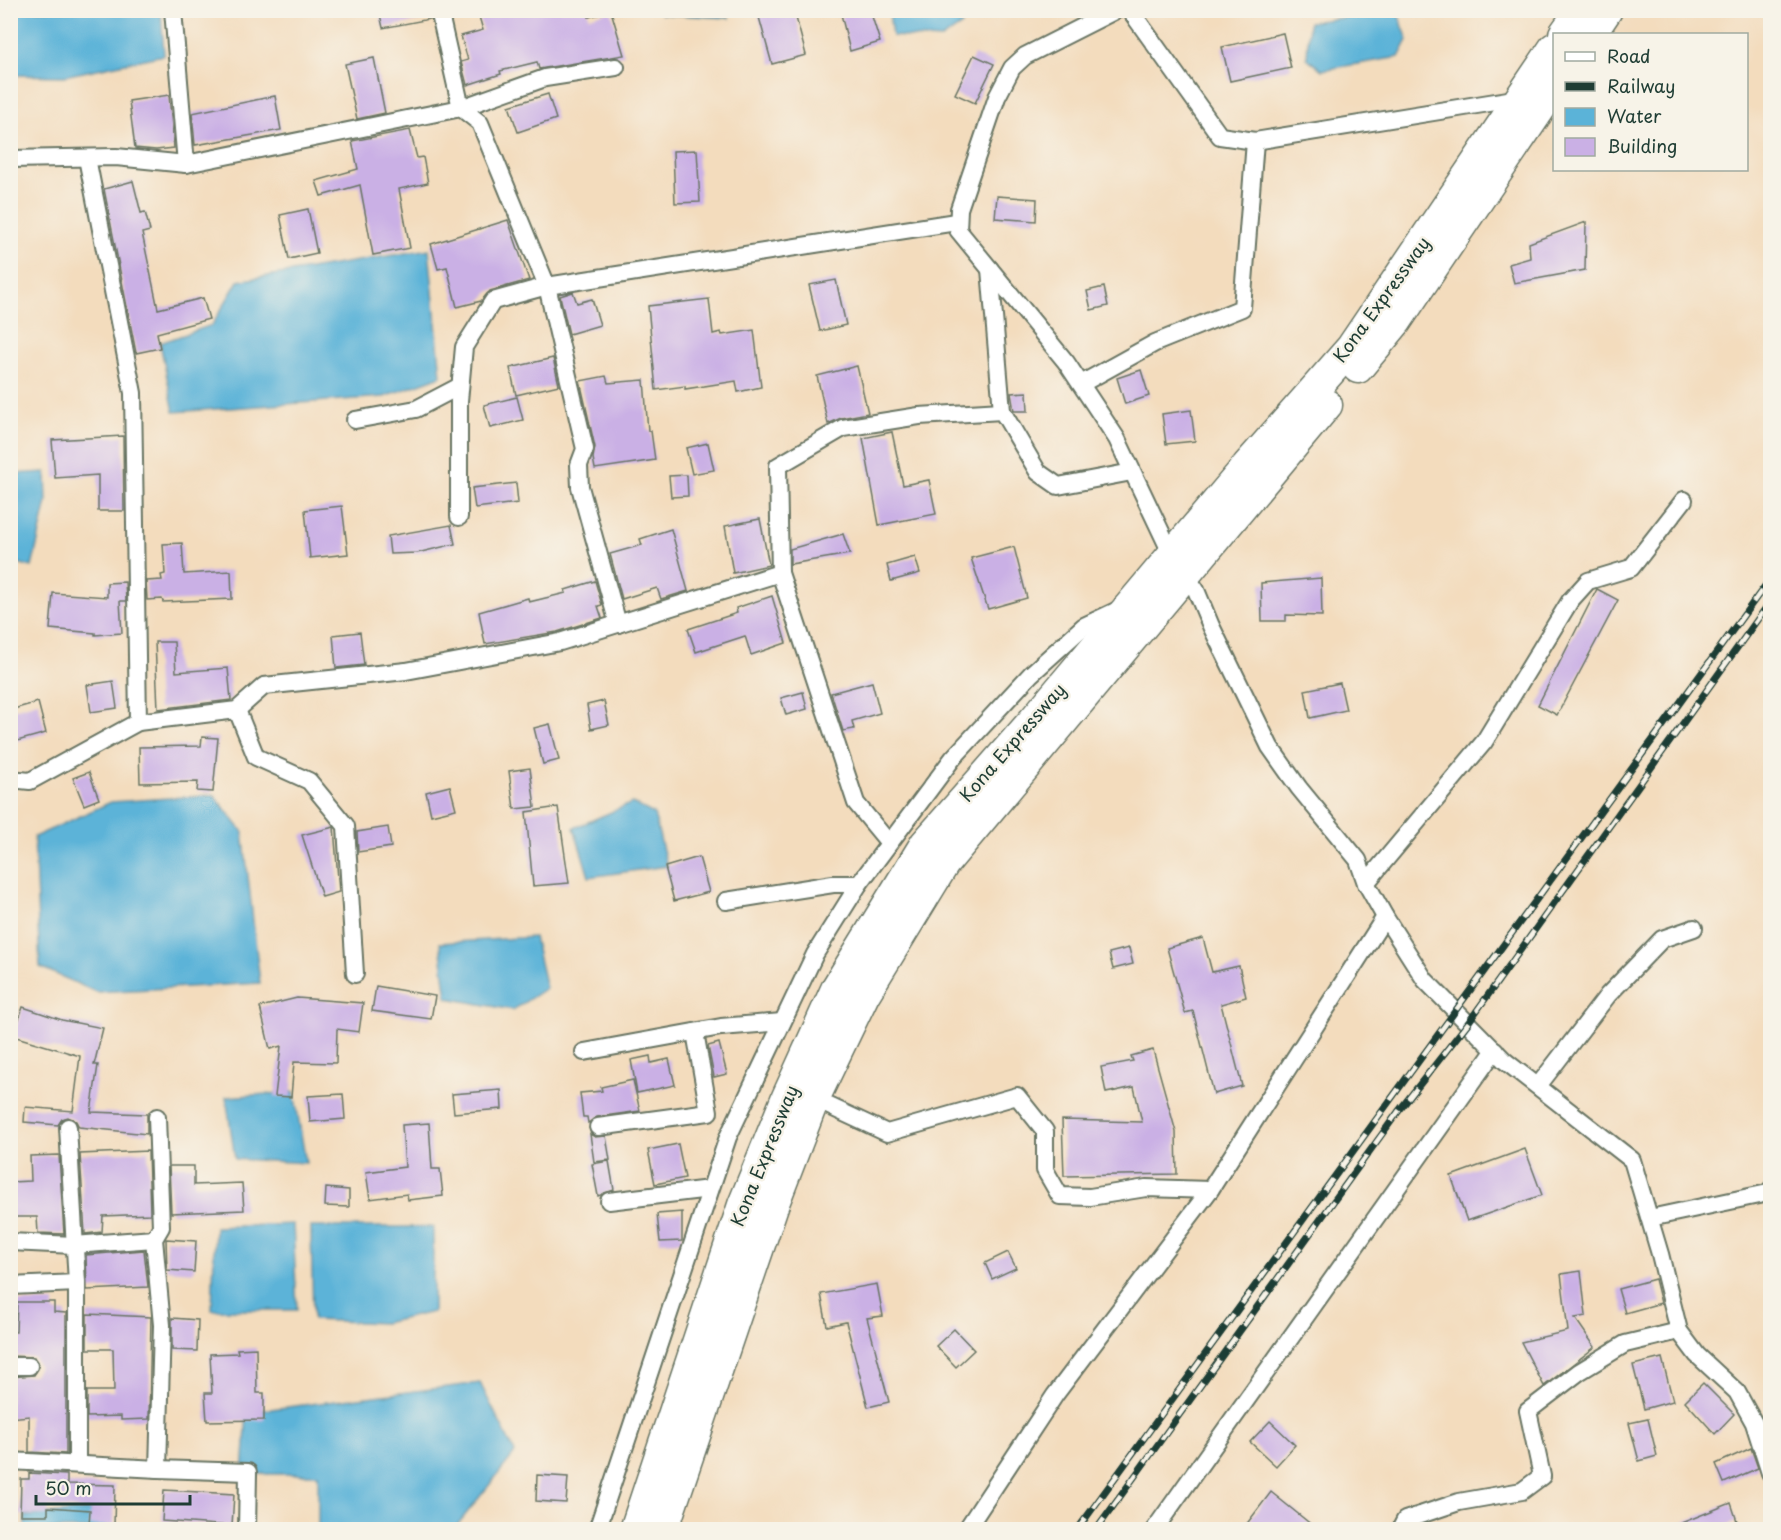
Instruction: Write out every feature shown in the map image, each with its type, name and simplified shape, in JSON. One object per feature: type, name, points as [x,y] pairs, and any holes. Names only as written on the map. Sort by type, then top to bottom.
[{"type":"highway","points":[[1565,33],[1581,10]]},
{"type":"highway","points":[[1592,33],[1607,10]]},
{"type":"highway","name":"Kona Expressway","points":[[663,1530],[774,1203],[814,1099],[864,995],[944,864],[1351,348],[1553,50]]},
{"type":"highway","name":"Kona Expressway","points":[[635,1530],[743,1205],[787,1097],[837,987],[925,844],[1034,721],[1133,602],[1179,564],[1396,322],[1553,89]]},
{"type":"street","points":[[173,10],[186,164]]},
{"type":"street","points":[[439,10],[461,108],[480,123],[547,286],[585,449],[579,465],[580,487],[618,624]]},
{"type":"street","points":[[1116,10],[1025,56],[1012,68],[997,97],[956,222],[958,230],[1066,362],[1117,439],[1270,747],[1299,788],[1358,860],[1366,883],[1425,980],[1495,1050],[1632,1160],[1650,1218],[1679,1331],[1697,1355],[1737,1392],[1754,1424],[1770,1473]]},
{"type":"street","points":[[1130,10],[1220,136],[1255,141],[1521,98]]},
{"type":"street","points":[[10,159],[116,157],[186,164],[461,108],[545,78],[616,67]]},
{"type":"street","points":[[1081,384],[1155,344],[1242,308],[1255,141]]},
{"type":"street","points":[[87,158],[133,393],[138,722]]},
{"type":"street","points":[[459,517],[460,386],[464,347],[493,301],[547,286],[956,222]]},
{"type":"street","points":[[990,269],[1002,411],[1038,472],[1058,486],[1132,472]]},
{"type":"street","points":[[355,420],[416,409],[460,386]]},
{"type":"street","points":[[889,843],[856,803],[780,573],[778,466],[843,428],[919,416],[1002,411]]},
{"type":"street","points":[[1366,883],[1484,742],[1570,601],[1588,581],[1630,568],[1684,500]]},
{"type":"street","points":[[10,779],[30,780],[138,722],[237,710],[264,686],[406,671],[560,642],[780,573]]},
{"type":"street","points":[[597,1530],[728,1137],[815,954],[859,884],[953,758],[1031,674],[1084,626],[1133,602]]},
{"type":"street","points":[[237,710],[256,757],[309,782],[346,826],[355,974]]},
{"type":"street","points":[[726,901],[833,884],[859,884]]},
{"type":"street","points":[[966,1530],[1055,1395],[1210,1190],[1385,917]]},
{"type":"street","points":[[1538,1086],[1608,995],[1662,939],[1694,928]]},
{"type":"street","points":[[585,1052],[695,1032],[782,1022]]},
{"type":"street","points":[[598,1127],[709,1112],[695,1032]]},
{"type":"street","points":[[1154,1530],[1495,1050]]},
{"type":"street","points":[[814,1099],[887,1133],[1017,1096],[1045,1131],[1045,1170],[1060,1196],[1090,1197],[1146,1188],[1210,1190]]},
{"type":"street","points":[[157,1117],[161,1227],[154,1239],[162,1324],[158,1469]]},
{"type":"street","points":[[68,1127],[77,1283],[76,1464]]},
{"type":"street","points":[[609,1201],[710,1189]]},
{"type":"street","points":[[1650,1218],[1768,1193],[1770,1190]]},
{"type":"street","points":[[10,1242],[74,1245],[154,1239]]},
{"type":"street","points":[[10,1286],[77,1283]]},
{"type":"street","points":[[1400,1530],[1405,1520],[1423,1522],[1459,1502],[1522,1491],[1542,1476],[1528,1411],[1579,1372],[1625,1344],[1679,1331]]},
{"type":"street","points":[[10,1366],[29,1366]]},
{"type":"street","points":[[10,1461],[248,1472],[247,1530]]},
{"type":"water","points":[[11,10],[161,11],[164,55],[64,76],[11,75]]},
{"type":"water","points":[[660,11],[727,11],[729,18],[661,14]]},
{"type":"water","points":[[889,11],[958,11],[962,25],[941,39],[892,36]]},
{"type":"water","points":[[1397,11],[1408,40],[1399,57],[1322,70],[1307,58],[1309,22]]},
{"type":"water","points":[[429,249],[441,376],[384,397],[174,412],[160,343],[212,325],[238,281]]},
{"type":"water","points":[[46,472],[47,502],[32,567],[11,561],[11,474]]},
{"type":"water","points":[[214,795],[243,832],[260,983],[96,992],[40,967],[34,837],[111,802]]},
{"type":"water","points":[[632,803],[654,814],[667,866],[589,877],[574,828]]},
{"type":"water","points":[[534,937],[546,988],[513,1010],[447,998],[440,943]]},
{"type":"water","points":[[294,1092],[306,1163],[235,1159],[226,1097]]},
{"type":"water","points":[[293,1224],[297,1310],[212,1310],[215,1227]]},
{"type":"water","points":[[311,1227],[433,1227],[433,1312],[384,1323],[313,1320]]},
{"type":"water","points":[[480,1383],[515,1453],[454,1529],[351,1530],[318,1527],[318,1474],[243,1474],[247,1412]]},
{"type":"water","points":[[91,1510],[110,1529],[25,1529],[25,1516]]},
{"type":"building","points":[[379,10],[429,10],[430,19],[383,28]]},
{"type":"building","points":[[477,10],[588,10],[589,17],[611,11],[624,55],[539,69],[537,62],[500,71],[501,74],[467,85],[461,62],[468,60],[461,36],[483,30]]},
{"type":"building","points":[[757,10],[794,10],[806,55],[772,64]]},
{"type":"building","points":[[840,10],[870,10],[880,42],[850,51]]},
{"type":"building","points":[[1283,33],[1291,68],[1230,81],[1222,47]]},
{"type":"building","points":[[974,55],[994,64],[975,103],[955,94]]},
{"type":"building","points":[[374,58],[385,113],[357,119],[345,64]]},
{"type":"building","points":[[548,94],[556,119],[518,132],[509,106]]},
{"type":"building","points":[[169,95],[174,148],[156,150],[135,148],[129,101]]},
{"type":"building","points":[[275,96],[281,130],[195,145],[192,113]]},
{"type":"building","points":[[410,130],[417,158],[423,157],[428,183],[399,189],[410,248],[373,255],[360,185],[321,196],[316,181],[358,169],[352,141]]},
{"type":"building","points":[[697,150],[700,202],[675,203],[673,151]]},
{"type":"building","points":[[133,181],[141,213],[145,212],[150,231],[142,233],[158,309],[203,298],[209,319],[157,333],[160,348],[136,353],[104,189]]},
{"type":"building","points":[[997,196],[1037,199],[1036,221],[995,218]]},
{"type":"building","points":[[308,209],[317,253],[289,259],[280,215]]},
{"type":"building","points":[[508,220],[529,280],[490,291],[481,301],[457,307],[447,267],[438,269],[431,244]]},
{"type":"building","points":[[1586,222],[1585,270],[1514,283],[1509,264],[1530,258],[1529,243]]},
{"type":"building","points":[[836,280],[846,325],[820,331],[809,285]]},
{"type":"building","points":[[1104,287],[1108,306],[1091,310],[1087,291]]},
{"type":"building","points":[[573,292],[577,303],[592,299],[600,325],[569,334],[560,296]]},
{"type":"building","points":[[709,299],[713,334],[721,332],[722,335],[754,330],[761,387],[738,392],[736,381],[685,389],[685,386],[656,390],[648,306]]},
{"type":"building","points":[[553,358],[559,385],[516,395],[510,368]]},
{"type":"building","points":[[857,366],[868,413],[841,418],[828,424],[817,376]]},
{"type":"building","points":[[1141,370],[1149,396],[1125,404],[1117,378]]},
{"type":"building","points":[[606,376],[608,383],[644,380],[648,431],[651,431],[655,460],[595,469],[593,458],[595,447],[580,381]]},
{"type":"building","points":[[1027,392],[1028,411],[1014,411],[1011,393]]},
{"type":"building","points":[[517,397],[523,420],[490,428],[484,405]]},
{"type":"building","points":[[1191,410],[1195,441],[1166,444],[1162,414]]},
{"type":"building","points":[[892,432],[903,485],[929,480],[936,514],[879,525],[863,438]]},
{"type":"building","points":[[123,436],[124,511],[98,511],[98,475],[55,478],[52,440]]},
{"type":"building","points":[[708,443],[714,470],[692,474],[686,448]]},
{"type":"building","points":[[687,475],[688,496],[671,497],[669,476]]},
{"type":"building","points":[[516,483],[518,503],[475,508],[472,488]]},
{"type":"building","points":[[342,506],[348,554],[310,558],[305,510]]},
{"type":"building","points":[[760,519],[769,565],[733,573],[725,526]]},
{"type":"building","points":[[451,525],[455,544],[417,553],[390,554],[388,536]]},
{"type":"building","points":[[671,529],[688,591],[661,599],[657,588],[622,599],[610,554],[642,545],[640,539]]},
{"type":"building","points":[[843,534],[850,554],[790,564],[790,549]]},
{"type":"building","points":[[182,543],[184,574],[231,571],[232,599],[163,602],[162,599],[147,600],[146,581],[162,580],[161,575],[165,574],[163,544]]},
{"type":"building","points":[[1014,547],[1027,598],[988,609],[971,558]]},
{"type":"building","points":[[915,557],[920,573],[891,581],[887,565]]},
{"type":"building","points":[[1321,578],[1322,616],[1286,615],[1286,621],[1262,621],[1261,583]]},
{"type":"building","points":[[595,581],[602,605],[598,606],[602,618],[557,632],[485,644],[479,612],[528,598],[529,602],[566,593],[565,590]]},
{"type":"building","points":[[125,582],[126,601],[120,601],[122,633],[95,635],[95,633],[50,629],[53,593],[107,597],[107,583]]},
{"type":"building","points":[[1597,589],[1618,600],[1557,715],[1538,705]]},
{"type":"building","points":[[772,596],[786,643],[751,655],[745,636],[696,652],[688,629],[737,613],[736,608]]},
{"type":"building","points":[[360,632],[364,665],[336,668],[333,635]]},
{"type":"building","points":[[155,642],[174,642],[176,672],[228,668],[231,700],[158,709]]},
{"type":"building","points":[[113,681],[117,708],[91,712],[87,685]]},
{"type":"building","points":[[872,682],[880,713],[852,721],[854,729],[843,731],[831,693]]},
{"type":"building","points":[[1340,683],[1346,710],[1310,718],[1305,690]]},
{"type":"building","points":[[803,692],[807,709],[786,715],[781,698]]},
{"type":"building","points":[[604,701],[609,725],[591,729],[587,705]]},
{"type":"building","points":[[38,702],[46,733],[10,743],[10,710]]},
{"type":"building","points":[[550,724],[559,760],[543,764],[534,728]]},
{"type":"building","points":[[202,737],[218,738],[213,792],[197,791],[198,782],[140,783],[139,747],[201,746]]},
{"type":"building","points":[[530,768],[535,807],[514,809],[509,771]]},
{"type":"building","points":[[89,772],[99,799],[84,805],[73,778]]},
{"type":"building","points":[[450,786],[456,809],[431,815],[426,792]]},
{"type":"building","points":[[558,807],[569,883],[533,886],[526,812]]},
{"type":"building","points":[[334,827],[339,892],[322,897],[302,835]]},
{"type":"building","points":[[388,827],[391,847],[358,852],[357,832]]},
{"type":"building","points":[[699,857],[709,892],[674,901],[665,867]]},
{"type":"building","points":[[1203,938],[1212,972],[1239,966],[1246,997],[1221,1004],[1242,1086],[1214,1094],[1193,1011],[1185,1013],[1167,948]]},
{"type":"building","points":[[1129,948],[1133,964],[1113,969],[1109,953]]},
{"type":"building","points":[[376,986],[435,996],[431,1019],[372,1011]]},
{"type":"building","points":[[297,998],[363,1003],[359,1032],[337,1029],[336,1063],[294,1062],[291,1097],[275,1096],[281,1046],[270,1049],[260,1007]]},
{"type":"building","points":[[23,1007],[62,1020],[103,1028],[94,1065],[98,1065],[91,1112],[147,1114],[147,1134],[79,1127],[76,1121],[68,1117],[62,1119],[58,1125],[24,1122],[25,1107],[73,1111],[80,1056],[13,1036]]},
{"type":"building","points":[[719,1043],[727,1074],[714,1077],[708,1046]]},
{"type":"building","points":[[1153,1050],[1176,1132],[1177,1174],[1064,1176],[1062,1120],[1142,1122],[1134,1087],[1106,1093],[1101,1067],[1133,1061],[1131,1056]]},
{"type":"building","points":[[650,1056],[651,1063],[669,1059],[675,1085],[637,1093],[631,1060]]},
{"type":"building","points":[[633,1080],[640,1111],[597,1117],[588,1123],[587,1117],[583,1117],[580,1093],[602,1091],[601,1087]]},
{"type":"building","points":[[501,1090],[502,1109],[454,1113],[452,1094]]},
{"type":"building","points":[[343,1094],[345,1119],[310,1122],[308,1096]]},
{"type":"building","points":[[429,1123],[432,1169],[440,1169],[443,1196],[408,1200],[407,1194],[370,1199],[366,1172],[405,1167],[402,1125]]},
{"type":"building","points":[[590,1134],[595,1137],[606,1136],[610,1160],[594,1162]]},
{"type":"building","points":[[678,1144],[685,1178],[655,1184],[648,1150]]},
{"type":"building","points":[[1525,1149],[1542,1195],[1467,1221],[1451,1176]]},
{"type":"building","points":[[148,1151],[150,1214],[103,1216],[102,1232],[85,1234],[80,1154]]},
{"type":"building","points":[[59,1155],[64,1234],[38,1233],[37,1217],[10,1217],[10,1182],[31,1181],[30,1156]]},
{"type":"building","points":[[609,1161],[614,1190],[598,1196],[592,1164]]},
{"type":"building","points":[[169,1166],[194,1166],[194,1185],[242,1183],[244,1210],[171,1213]]},
{"type":"building","points":[[326,1188],[349,1190],[349,1207],[325,1206]]},
{"type":"building","points":[[682,1212],[682,1241],[660,1242],[657,1214]]},
{"type":"building","points":[[166,1239],[196,1241],[194,1272],[167,1270]]},
{"type":"building","points":[[144,1250],[148,1287],[87,1290],[86,1255]]},
{"type":"building","points":[[1008,1252],[1016,1268],[992,1279],[985,1263]]},
{"type":"building","points":[[1581,1271],[1586,1316],[1575,1318],[1595,1347],[1544,1386],[1521,1342],[1568,1331],[1561,1274]]},
{"type":"building","points":[[1655,1279],[1661,1303],[1625,1313],[1618,1289]]},
{"type":"building","points":[[877,1284],[883,1316],[867,1318],[889,1402],[868,1407],[846,1322],[827,1326],[821,1294]]},
{"type":"building","points":[[17,1302],[54,1302],[54,1312],[66,1313],[66,1454],[29,1452],[29,1416],[10,1418],[10,1377],[34,1375],[39,1367],[34,1357],[10,1356],[10,1332],[16,1332]]},
{"type":"building","points":[[87,1314],[151,1317],[149,1419],[121,1420],[121,1416],[87,1417],[87,1391],[114,1391],[113,1349],[87,1349]]},
{"type":"building","points":[[172,1318],[198,1320],[197,1351],[172,1350]]},
{"type":"building","points":[[954,1329],[974,1350],[956,1367],[936,1346]]},
{"type":"building","points":[[256,1348],[257,1393],[264,1393],[264,1420],[207,1421],[205,1393],[212,1393],[210,1354],[238,1353],[237,1349]]},
{"type":"building","points":[[1662,1358],[1673,1401],[1644,1409],[1633,1365]]},
{"type":"building","points":[[1703,1383],[1734,1414],[1715,1434],[1685,1401]]},
{"type":"building","points":[[1648,1419],[1657,1456],[1639,1461],[1629,1423]]},
{"type":"building","points":[[1270,1421],[1295,1445],[1276,1466],[1250,1442]]},
{"type":"building","points":[[1751,1448],[1758,1468],[1724,1483],[1716,1464]]},
{"type":"building","points":[[29,1473],[67,1475],[67,1484],[115,1485],[114,1526],[89,1525],[90,1510],[48,1507],[48,1515],[20,1515],[21,1479],[29,1479]]},
{"type":"building","points":[[537,1475],[568,1477],[566,1503],[536,1501]]},
{"type":"building","points":[[164,1490],[234,1494],[232,1526],[162,1521]]},
{"type":"building","points":[[1271,1492],[1318,1530],[1242,1530]]},
{"type":"building","points":[[1731,1503],[1737,1521],[1715,1530],[1664,1530]]},
{"type":"railway","points":[[1077,1530],[1770,579]]},
{"type":"railway","points":[[1096,1530],[1398,1112],[1468,1023],[1770,602]]}]
